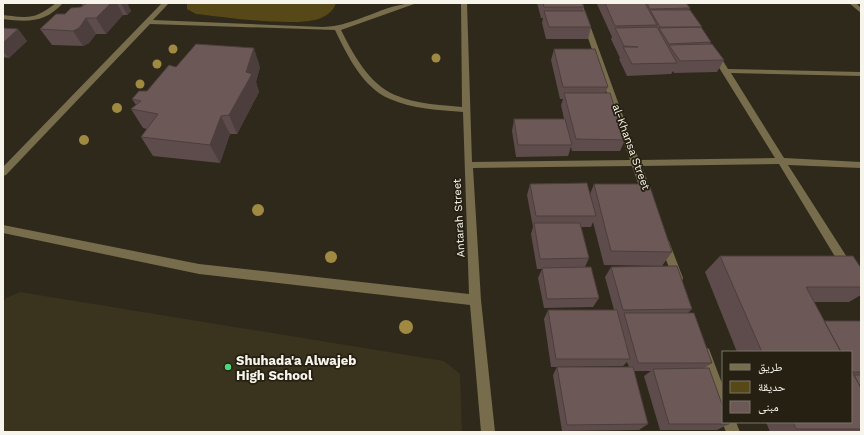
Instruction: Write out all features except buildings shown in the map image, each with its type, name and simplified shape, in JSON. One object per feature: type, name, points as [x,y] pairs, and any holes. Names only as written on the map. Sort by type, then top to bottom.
[{"type":"street","points":[[3,17],[32,20],[39,19],[60,3]]},
{"type":"street","points":[[3,173],[166,3]]},
{"type":"street","points":[[147,22],[323,29],[351,25],[397,6],[414,3]]},
{"type":"street","name":"Antarah Street","points":[[464,3],[468,165],[475,300],[488,432]]},
{"type":"street","name":"al-Khansa Street","points":[[579,3],[652,207]]},
{"type":"street","points":[[852,3],[861,11]]},
{"type":"street","points":[[337,28],[361,71],[386,95],[413,103],[466,110]]},
{"type":"street","points":[[710,46],[783,161],[861,289]]},
{"type":"street","points":[[726,71],[861,74]]},
{"type":"street","points":[[468,165],[783,161],[861,165]]},
{"type":"street","points":[[3,229],[199,269],[475,300]]},
{"type":"street","points":[[662,236],[681,287]]},
{"type":"street","points":[[702,346],[722,401]]},
{"type":"shaded area","name":"Shuhada'a Alwajeb High School","points":[[20,292],[444,361],[460,374],[462,432],[3,432],[3,302],[6,298]]},
{"type":"green space","points":[[187,3],[336,3],[330,12],[321,18],[310,21],[279,22],[196,14],[187,9]]},
{"type":"place","name":"Shuhada'a Alwajeb High School","points":[[228,367]]}]
